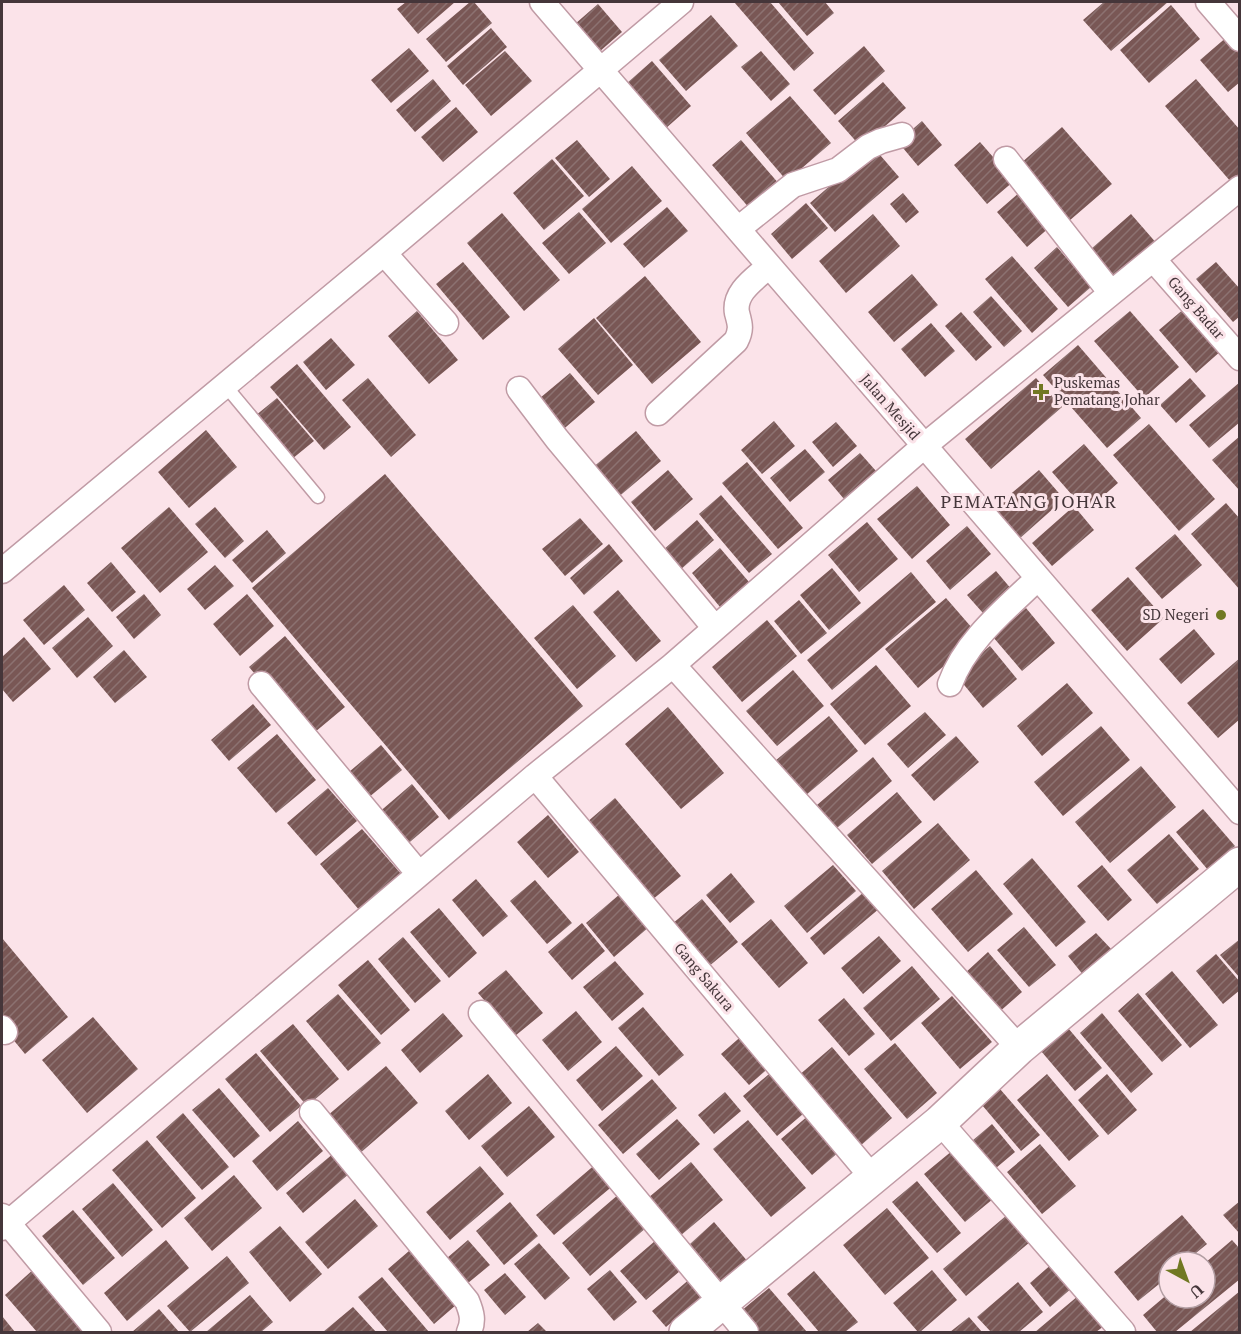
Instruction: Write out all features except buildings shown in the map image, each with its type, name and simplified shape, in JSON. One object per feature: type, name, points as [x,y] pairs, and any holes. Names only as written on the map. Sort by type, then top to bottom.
[{"type":"street","name":"Jalan Mesjid","points":[[542,2],[1239,812]]},
{"type":"street","points":[[2,570],[384,253],[681,2]]},
{"type":"street","points":[[1208,2],[1239,39]]},
{"type":"street","points":[[738,229],[793,185],[838,170],[868,147],[902,135]]},
{"type":"street","points":[[1006,159],[1111,293]]},
{"type":"street","points":[[99,1332],[4,1222],[535,776],[673,665],[924,446],[1239,188]]},
{"type":"street","points":[[384,253],[446,323]]},
{"type":"street","name":"Gang Badar","points":[[1153,259],[1239,358]]},
{"type":"street","points":[[658,412],[736,341],[741,323],[737,312],[737,301],[744,288],[769,266]]},
{"type":"street","points":[[519,389],[557,439],[715,628]]},
{"type":"street","points":[[951,684],[972,645],[1038,578]]},
{"type":"street","points":[[673,665],[1019,1048]]},
{"type":"street","points":[[261,684],[419,874]]},
{"type":"street","name":"Gang Sakura","points":[[535,776],[872,1178]]},
{"type":"street","points":[[686,1332],[940,1122],[1019,1048],[1239,864]]},
{"type":"street","points":[[481,1012],[746,1332]]},
{"type":"street","points":[[312,1112],[467,1301],[472,1314],[469,1332]]},
{"type":"street","points":[[940,1122],[1123,1332]]},
{"type":"lane","points":[[224,384],[318,496]]},
{"type":"place","name":"Puskemas Pematang Johar","points":[[1041,392]]},
{"type":"place","name":"SD Negeri","points":[[1221,615]]},
{"type":"district","name":"PEMATANG JOHAR","points":[[1029,502]]}]
